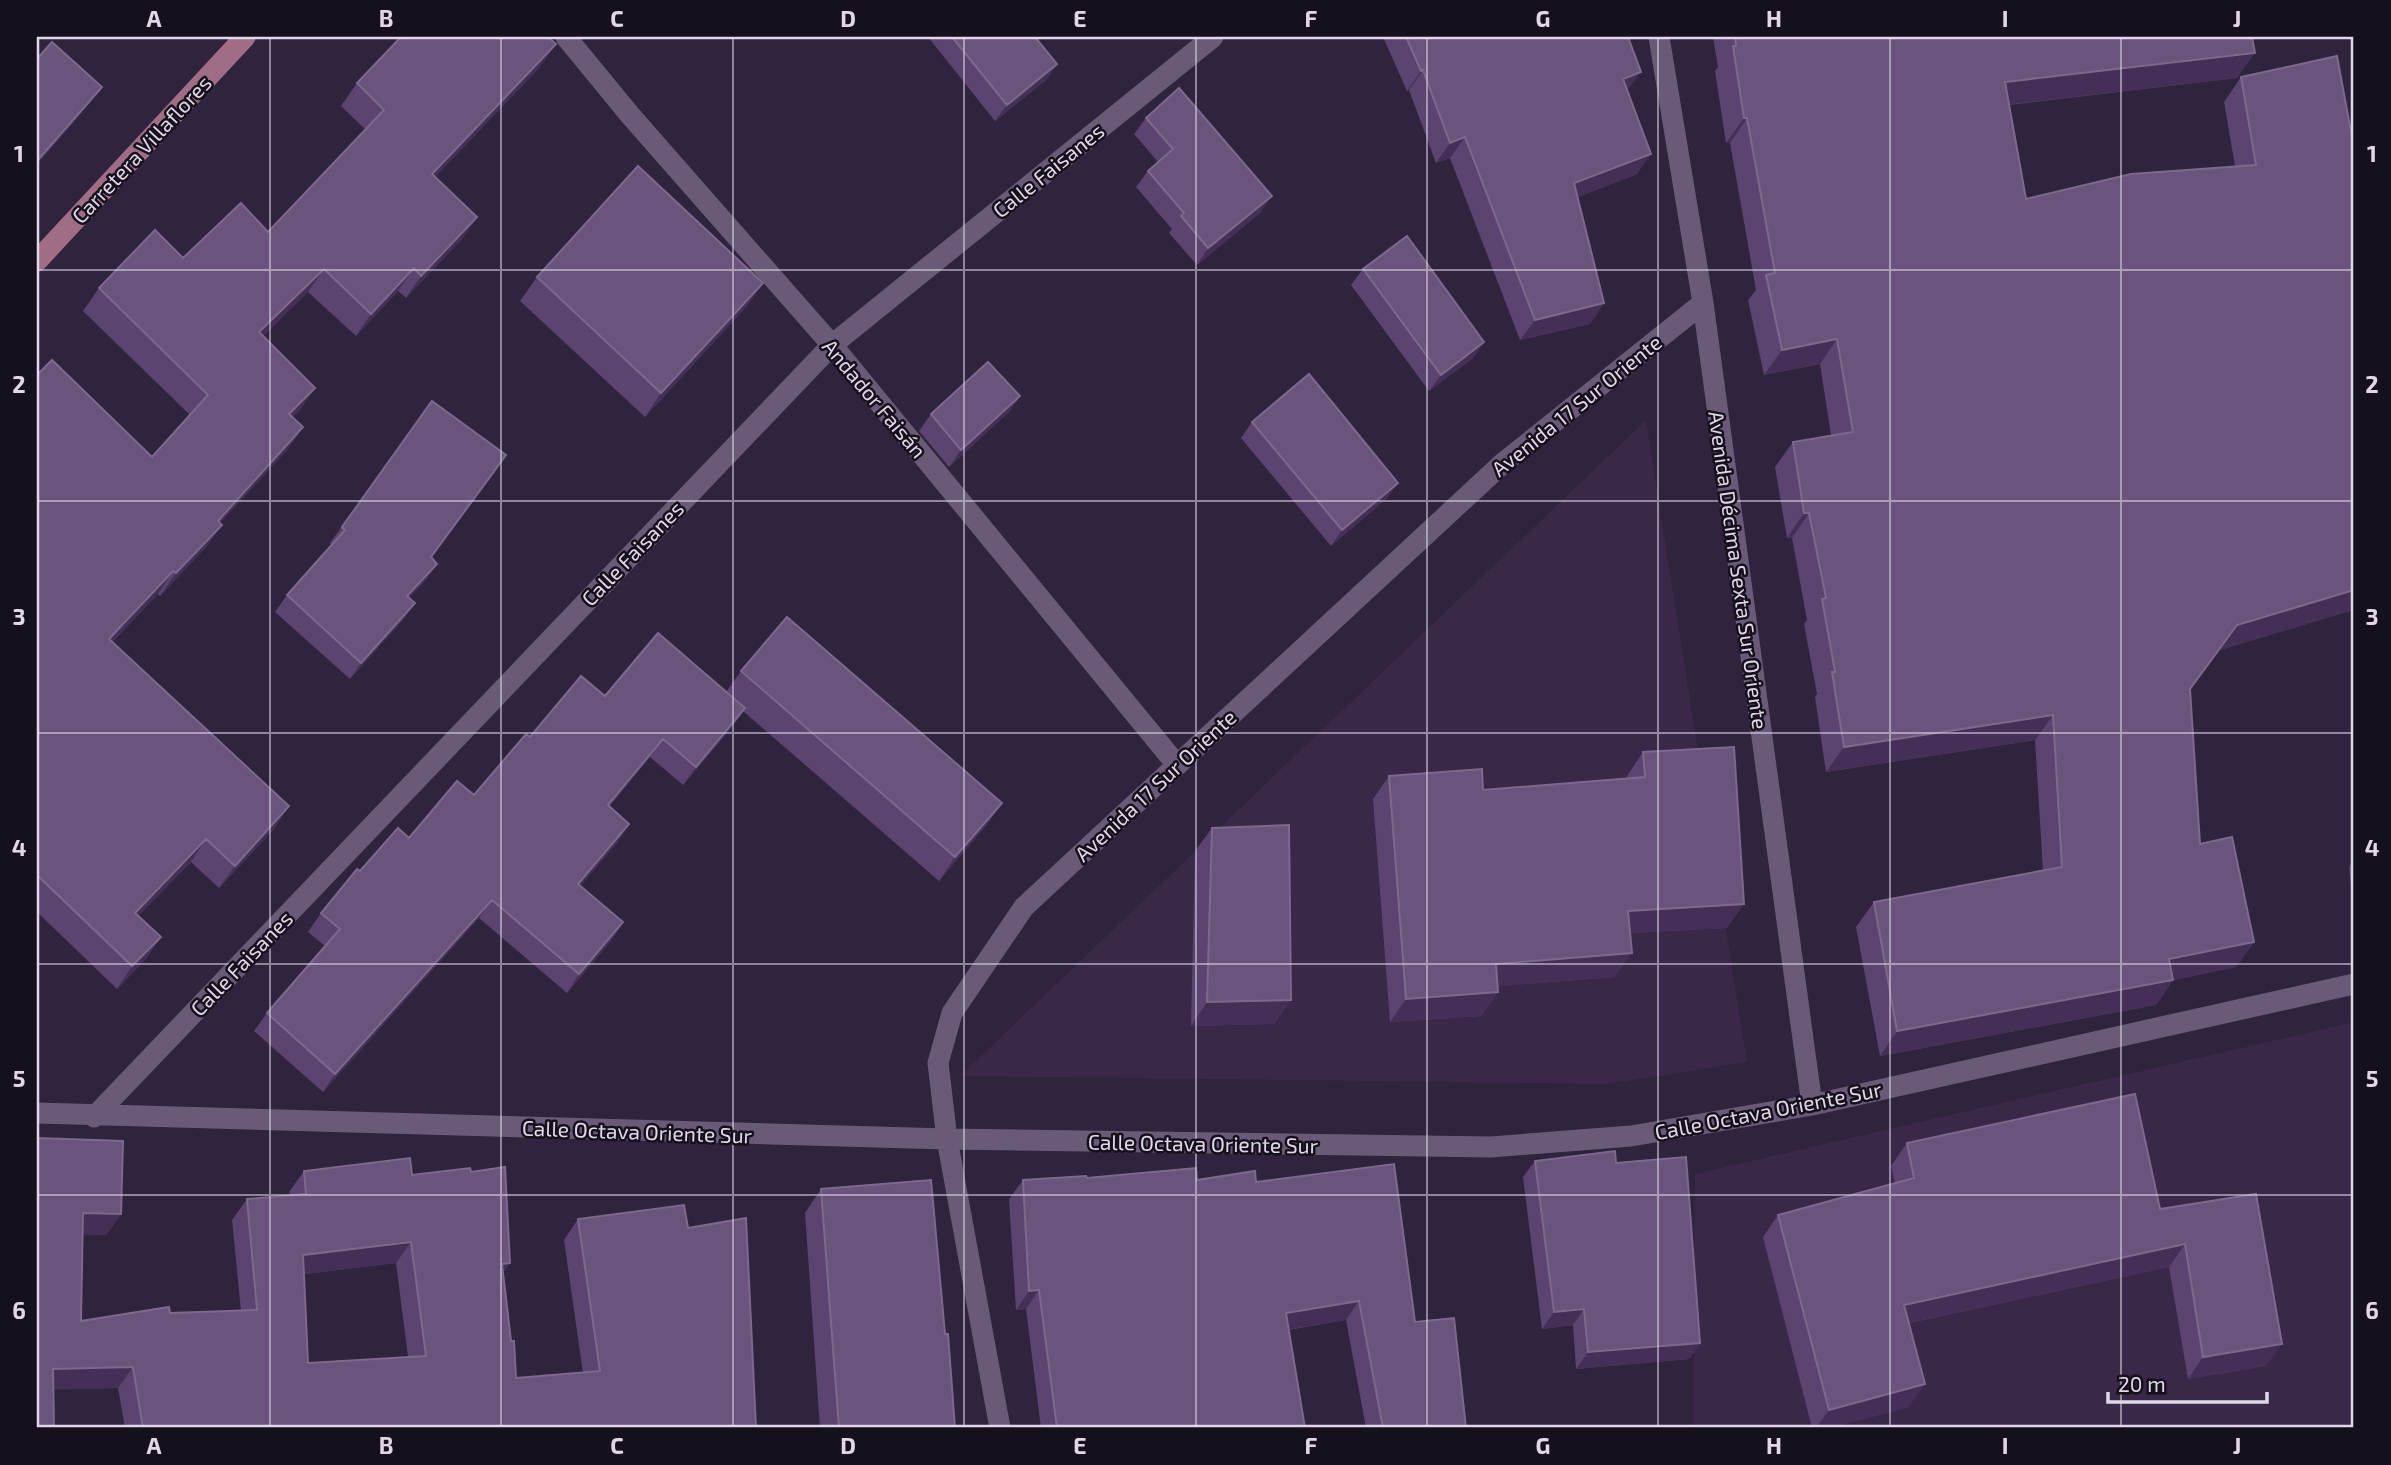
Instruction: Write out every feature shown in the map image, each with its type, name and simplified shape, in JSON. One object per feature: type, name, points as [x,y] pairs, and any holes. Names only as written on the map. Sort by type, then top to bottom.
[{"type":"main road","name":"Carretera Villaflores","points":[[37,261],[245,37]]},
{"type":"street","name":"Andador Faisán","points":[[566,37],[630,115],[832,345],[1177,765]]},
{"type":"street","name":"Calle Faisanes","points":[[94,1116],[832,345],[1213,37]]},
{"type":"street","name":"Avenida Décima Sexta Sur Oriente","points":[[1659,37],[1703,303],[1812,1105]]},
{"type":"street","name":"Avenida 17 Sur Oriente","points":[[999,1428],[947,1139],[938,1063],[952,1013],[1024,907],[1503,463],[1703,303]]},
{"type":"street","name":"Calle Octava Oriente Sur","points":[[37,1113],[947,1139],[1491,1147],[1632,1136],[1812,1105],[2354,984]]},
{"type":"shaded area","points":[[1646,420],[1747,1062],[1608,1084],[960,1076]]},
{"type":"shaded area","points":[[2354,1022],[2354,1428],[1693,1428],[1695,1174]]},
{"type":"building","points":[[401,37],[548,37],[556,44],[432,174],[477,217],[421,276],[414,268],[371,314],[324,269],[259,332],[315,388],[289,414],[303,427],[218,521],[222,525],[176,573],[173,571],[109,639],[289,806],[235,866],[206,839],[135,913],[161,937],[132,966],[37,875],[37,375],[52,360],[152,457],[208,395],[99,288],[155,230],[183,258],[241,203],[268,232],[384,110],[357,83]]},
{"type":"building","points":[[952,37],[1035,37],[1057,64],[1007,105]]},
{"type":"building","points":[[1406,37],[1628,37],[1641,72],[1623,79],[1651,154],[1574,183],[1604,303],[1535,320],[1465,137],[1450,143],[1423,70],[1421,71]]},
{"type":"building","points":[[1735,37],[2252,37],[2255,53],[2005,82],[2026,199],[2131,174],[2256,165],[2241,77],[2337,56],[2354,148],[2354,590],[2237,625],[2190,689],[2200,844],[2232,837],[2254,942],[2169,959],[2173,980],[1897,1031],[1874,902],[2062,867],[2053,715],[1844,747],[1832,672],[1835,672],[1822,599],[1826,598],[1809,513],[1804,513],[1793,442],[1853,432],[1837,339],[1782,350],[1766,275],[1775,273],[1747,118],[1744,118],[1733,46],[1736,46]]},
{"type":"building","points":[[52,42],[102,87],[37,161],[37,59]]},
{"type":"building","points":[[1179,88],[1272,196],[1208,248],[1181,216],[1184,213],[1148,171],[1173,149],[1146,118]]},
{"type":"building","points":[[638,166],[763,283],[661,393],[537,277]]},
{"type":"building","points":[[1407,236],[1484,342],[1441,375],[1363,269]]},
{"type":"building","points":[[988,362],[1020,396],[961,450],[931,414]]},
{"type":"building","points":[[1309,374],[1398,483],[1342,530],[1252,422]]},
{"type":"building","points":[[432,401],[506,455],[431,557],[437,564],[407,596],[415,603],[361,663],[287,595],[345,530],[342,527]]},
{"type":"building","points":[[787,617],[1002,803],[955,857],[741,671]]},
{"type":"building","points":[[658,633],[745,708],[696,767],[663,739],[608,805],[629,824],[578,884],[623,922],[579,974],[492,900],[335,1074],[267,1013],[340,929],[321,913],[357,869],[360,871],[398,828],[409,838],[457,781],[474,795],[526,734],[530,737],[581,676],[605,696]]},
{"type":"building","points":[[1734,747],[1744,904],[1628,911],[1632,953],[1496,964],[1498,992],[1406,999],[1389,776],[1482,769],[1483,790],[1645,777],[1643,752]]},
{"type":"building","points":[[1289,825],[1291,1000],[1207,1002],[1212,828]]},
{"type":"building","points":[[2135,1094],[2160,1209],[2256,1194],[2282,1344],[2203,1357],[2185,1244],[1904,1305],[1925,1384],[1829,1410],[1778,1215],[1914,1178],[1907,1143]]},
{"type":"building","points":[[37,1138],[123,1141],[121,1214],[83,1213],[81,1321],[169,1307],[170,1313],[257,1310],[247,1199],[306,1194],[304,1171],[410,1158],[412,1175],[505,1167],[510,1263],[502,1264],[511,1341],[514,1341],[516,1378],[600,1371],[578,1219],[684,1205],[688,1228],[746,1218],[756,1428],[143,1428],[133,1367],[53,1369],[54,1428],[37,1428]],"holes":[[[411,1242],[426,1356],[308,1363],[303,1255]]]},
{"type":"building","points":[[1615,1151],[1616,1163],[1686,1157],[1700,1343],[1588,1352],[1584,1309],[1554,1312],[1535,1161]]},
{"type":"building","points":[[1394,1164],[1415,1322],[1454,1318],[1466,1428],[1383,1428],[1359,1301],[1286,1313],[1305,1428],[1057,1428],[1039,1290],[1029,1291],[1023,1180],[1087,1178],[1196,1168],[1197,1180],[1255,1171],[1256,1182]]},
{"type":"building","points":[[931,1180],[955,1428],[839,1428],[821,1189]]}]
